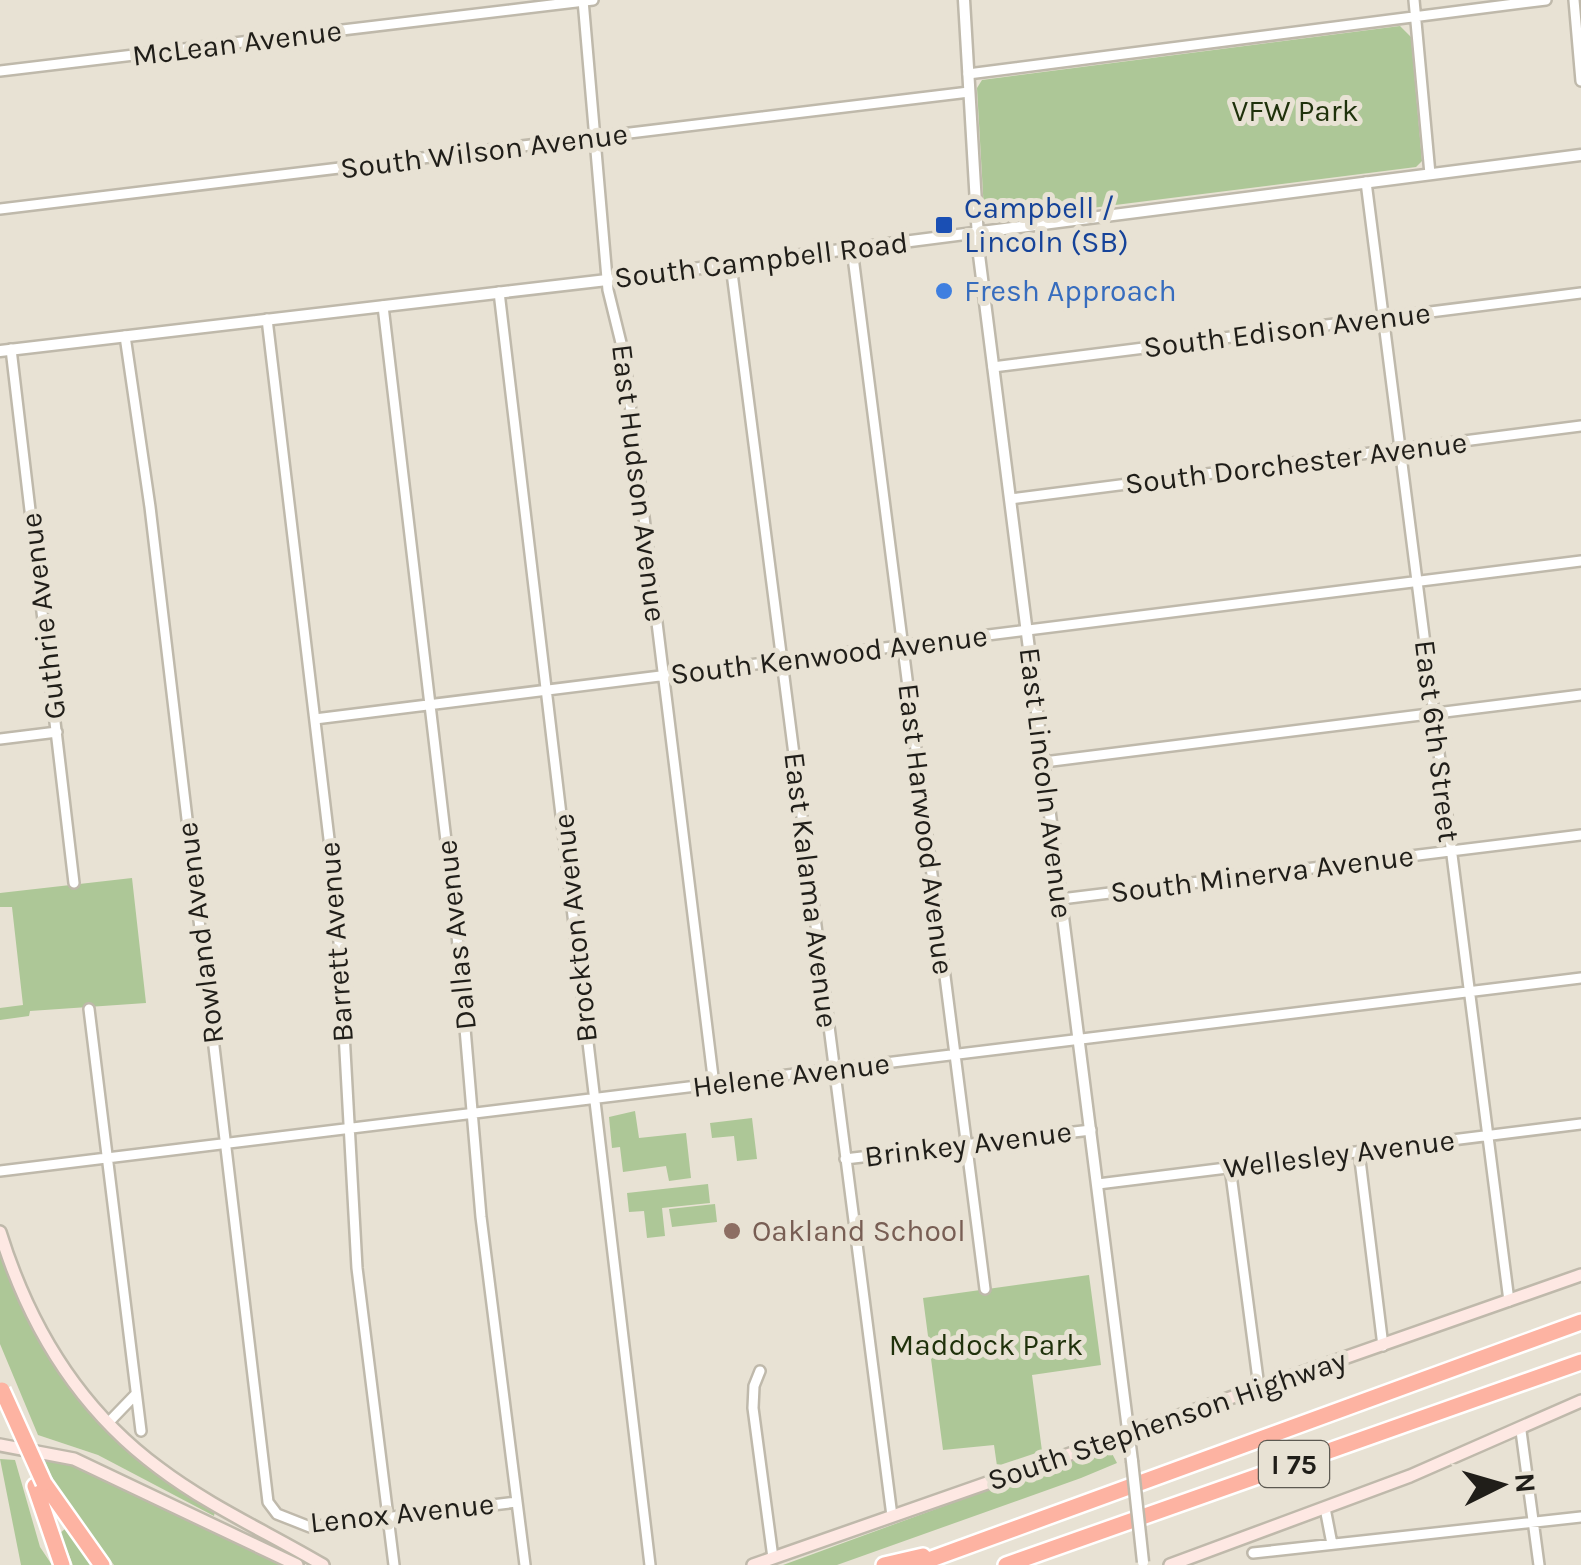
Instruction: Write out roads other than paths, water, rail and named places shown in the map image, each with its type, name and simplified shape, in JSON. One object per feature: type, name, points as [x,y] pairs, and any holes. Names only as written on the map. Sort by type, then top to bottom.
[{"type":"highway","name":"I 75","points":[[915,1565],[1581,1320]]},
{"type":"highway","name":"I 75","points":[[1006,1565],[1581,1362]]},
{"type":"highway","points":[[1,1388],[39,1485],[62,1565]]},
{"type":"highway","points":[[39,1485],[102,1565]]},
{"type":"highway","points":[[884,1565],[961,1548]]},
{"type":"main road","points":[[0,1232],[47,1346],[108,1423],[179,1482],[323,1565]]},
{"type":"main road","name":"South Stephenson Highway","points":[[753,1565],[1581,1276]]},
{"type":"main road","points":[[1170,1565],[1521,1431],[1581,1401]]},
{"type":"main road","points":[[0,1445],[74,1459],[297,1565]]},
{"type":"street","name":"McLean Avenue","points":[[0,71],[593,0]]},
{"type":"street","name":"East Lincoln Avenue","points":[[964,0],[976,232],[1144,1564]]},
{"type":"street","points":[[1414,0],[1430,174]]},
{"type":"street","points":[[968,74],[1546,0]]},
{"type":"street","points":[[1574,0],[1581,80]]},
{"type":"street","name":"East Hudson Avenue","points":[[583,1],[607,280],[624,355],[714,1084]]},
{"type":"street","name":"South Wilson Avenue","points":[[0,209],[968,92]]},
{"type":"street","name":"South Campbell Road","points":[[6,350],[607,280],[1581,154]]},
{"type":"street","name":"East 6th Street","points":[[1366,182],[1509,1300]]},
{"type":"street","name":"East Harwood Avenue","points":[[852,249],[984,1289]]},
{"type":"street","name":"East Kalama Avenue","points":[[730,264],[892,1516]]},
{"type":"street","name":"Brockton Avenue","points":[[499,292],[650,1565]]},
{"type":"street","name":"South Edison Avenue","points":[[994,367],[1581,293]]},
{"type":"street","name":"Dallas Avenue","points":[[383,306],[431,704],[472,1114],[525,1565]]},
{"type":"street","name":"Barrett Avenue","points":[[267,319],[337,906],[357,1268],[394,1565]]},
{"type":"street","name":"Rowland Avenue","points":[[125,336],[150,507],[268,1502],[288,1520]]},
{"type":"street","name":"Guthrie Avenue","points":[[6,350],[58,732],[74,883]]},
{"type":"street","name":"South Dorchester Avenue","points":[[1010,499],[1581,426]]},
{"type":"street","name":"South Kenwood Avenue","points":[[315,719],[1581,560]]},
{"type":"street","points":[[1044,762],[1581,695]]},
{"type":"street","points":[[0,739],[58,732]]},
{"type":"street","name":"South Minerva Avenue","points":[[1061,899],[1581,835]]},
{"type":"street","name":"Helene Avenue","points":[[0,1171],[1581,978]]},
{"type":"street","points":[[89,1009],[141,1431]]},
{"type":"street","name":"Wellesley Avenue","points":[[1098,1184],[1581,1124]]},
{"type":"street","name":"Brinkey Avenue","points":[[845,1159],[1091,1130]]},
{"type":"street","points":[[1359,1152],[1383,1346]]},
{"type":"street","points":[[1230,1168],[1259,1387]]},
{"type":"street","points":[[760,1371],[754,1386],[753,1408],[773,1558]]},
{"type":"street","points":[[108,1423],[136,1394]]},
{"type":"street","points":[[1521,1431],[1539,1565]]},
{"type":"street","name":"Lenox Avenue","points":[[288,1520],[310,1528],[517,1502]]},
{"type":"street","points":[[1325,1508],[1332,1544]]},
{"type":"street","points":[[1253,1553],[1581,1517]]},
{"type":"place","name":"Campbell / Lincoln (SB)","points":[[944,225]]},
{"type":"place","name":"Fresh Approach","points":[[944,291]]},
{"type":"place","name":"Oakland School","points":[[732,1231]]},
{"type":"park label","name":"VFW Park","points":[[1295,111]]},
{"type":"park label","name":"Maddock Park","points":[[986,1345]]}]
